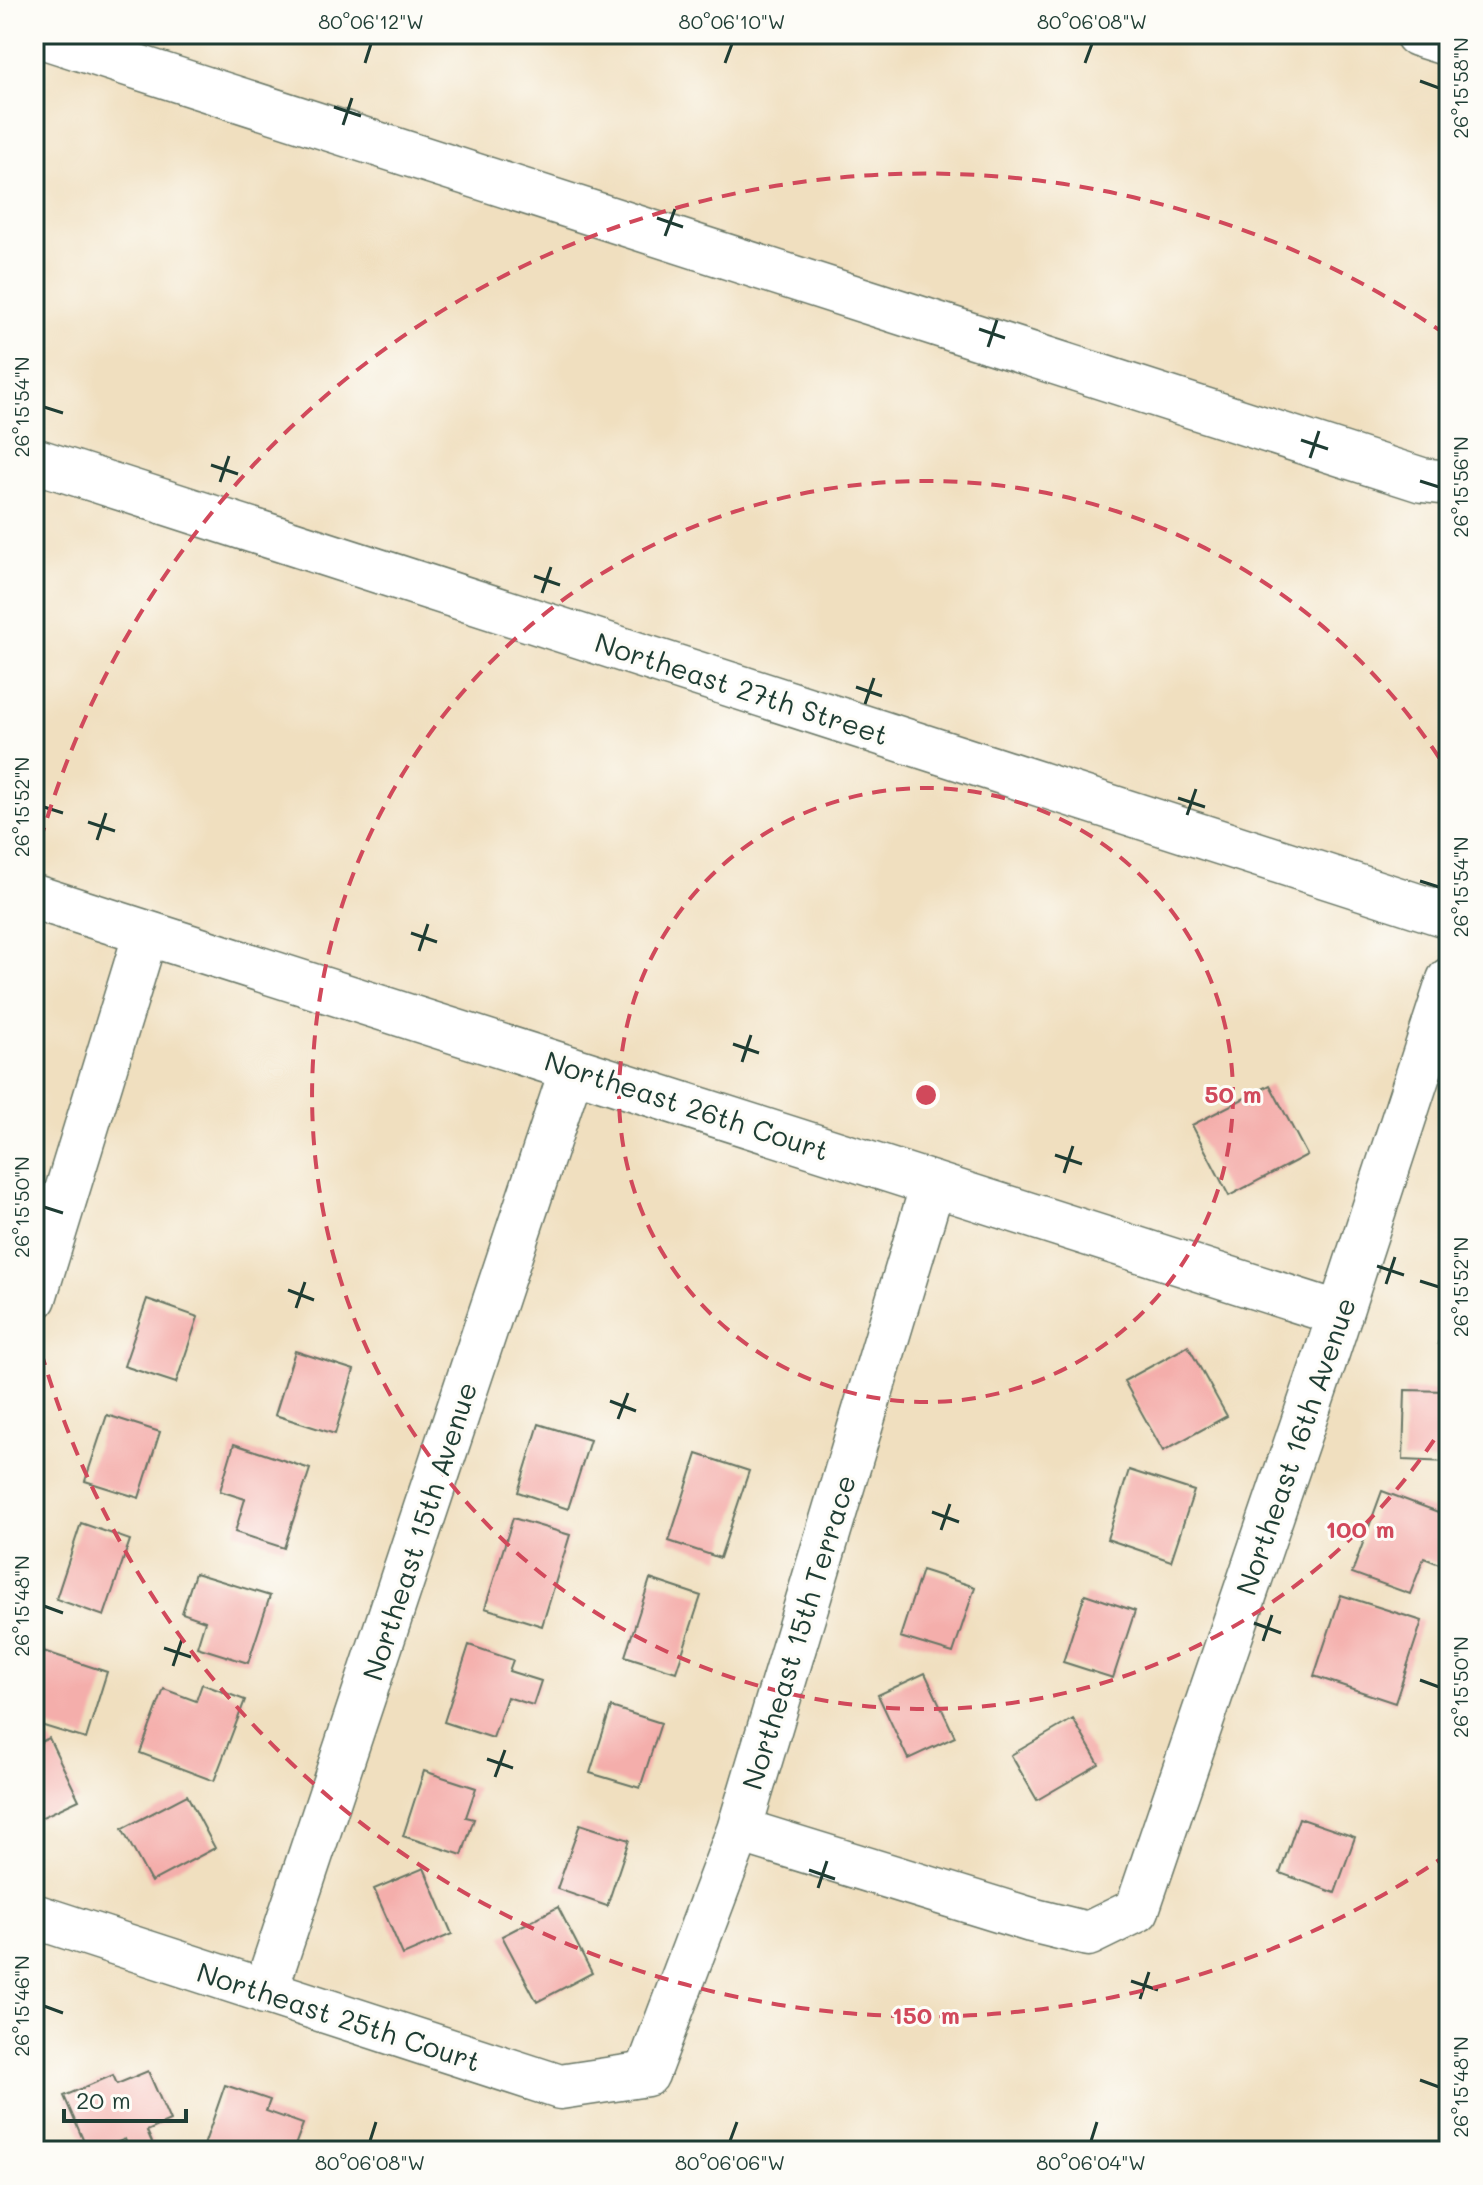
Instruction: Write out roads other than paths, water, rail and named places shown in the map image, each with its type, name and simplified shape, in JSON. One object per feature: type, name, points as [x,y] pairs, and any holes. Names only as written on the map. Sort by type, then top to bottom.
[{"type":"street","points":[[35,34],[1422,480],[1449,483]]},
{"type":"street","points":[[1417,34],[1449,44]]},
{"type":"street","name":"Northeast 27th Street","points":[[34,460],[1449,916]]},
{"type":"street","name":"Northeast 26th Court","points":[[34,897],[1340,1314]]},
{"type":"street","points":[[34,1298],[146,933]]},
{"type":"street","name":"Northeast 16th Avenue","points":[[739,1830],[1031,1920],[1088,1934],[1137,1910],[1340,1314],[1449,980]]},
{"type":"street","name":"Northeast 15th Avenue","points":[[265,1992],[572,1069]]},
{"type":"street","name":"Northeast 15th Terrace","points":[[647,2074],[739,1830],[933,1184]]},
{"type":"street","name":"Northeast 25th Court","points":[[35,1920],[560,2087],[647,2074]]}]
